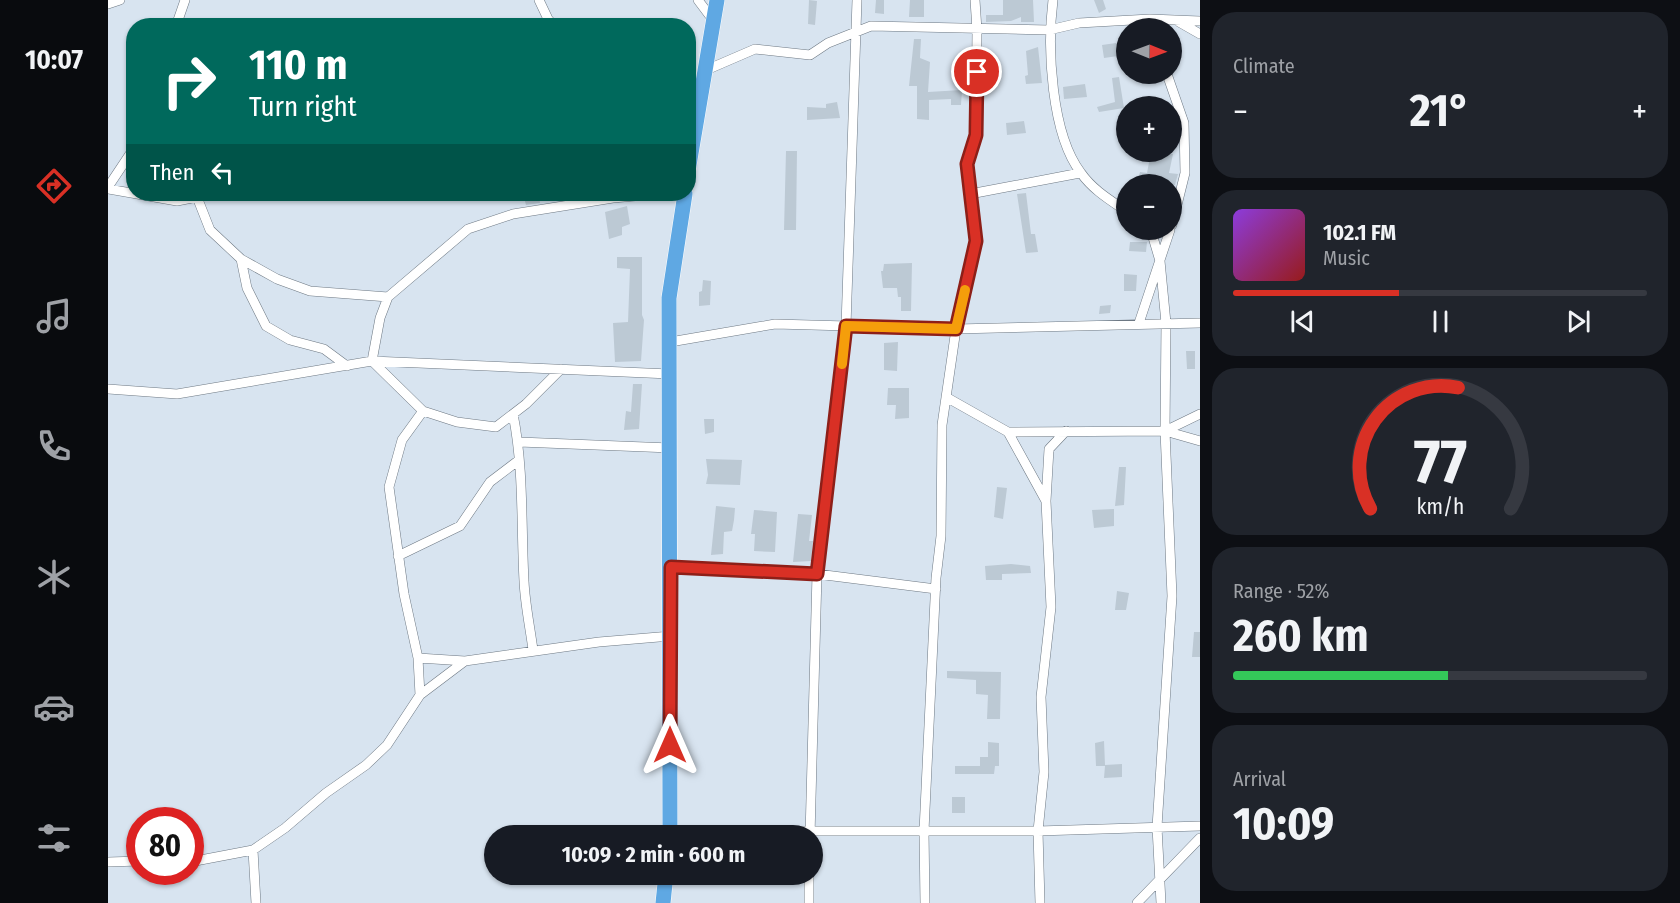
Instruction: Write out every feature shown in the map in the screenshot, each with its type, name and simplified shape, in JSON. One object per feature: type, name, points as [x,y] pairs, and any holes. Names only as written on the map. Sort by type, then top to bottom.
[{"type":"highway","points":[[696,121],[717,0]]},
{"type":"highway","points":[[670,825],[669,298],[684,201]]},
{"type":"highway","points":[[663,903],[665,885]]},
{"type":"highway","points":[[673,885],[674,903]]},
{"type":"street","points":[[108,4],[120,0]]},
{"type":"street","points":[[179,18],[185,0]]},
{"type":"street","points":[[539,0],[548,18]]},
{"type":"street","points":[[698,0],[714,20]]},
{"type":"street","points":[[810,825],[817,574],[846,326],[857,0]]},
{"type":"street","points":[[925,903],[924,831],[936,589],[941,536],[942,425],[956,329],[976,241],[967,164],[976,135],[975,0]]},
{"type":"street","points":[[1053,0],[1049,30],[1052,80],[1064,143],[1080,173],[1101,194],[1116,204]]},
{"type":"street","points":[[1182,20],[1200,21]]},
{"type":"street","points":[[704,71],[755,49],[810,55],[828,43],[871,26],[1049,30],[1079,23],[1116,24]]},
{"type":"street","points":[[1182,23],[1200,34]]},
{"type":"street","points":[[1170,84],[1184,123],[1185,173],[1182,185]]},
{"type":"street","points":[[126,160],[108,188],[126,191]]},
{"type":"street","points":[[970,194],[1080,173]]},
{"type":"street","points":[[199,201],[210,230],[241,259],[277,279],[310,291],[388,297]]},
{"type":"street","points":[[372,361],[380,318],[388,297],[468,229],[513,214],[595,201]]},
{"type":"street","points":[[1154,240],[1160,261],[1166,323],[1164,431],[1172,596],[1157,827],[1161,903]]},
{"type":"street","points":[[1139,324],[1167,240]]},
{"type":"street","points":[[241,259],[248,288],[266,326],[290,340],[324,349],[347,366]]},
{"type":"street","points":[[670,342],[775,324],[956,329],[1200,323]]},
{"type":"street","points":[[372,361],[423,411],[457,422],[496,426],[513,414],[561,369]]},
{"type":"street","points":[[108,389],[177,394],[372,361],[670,374]]},
{"type":"street","points":[[946,397],[1008,432],[1164,431],[1200,441]]},
{"type":"street","points":[[420,695],[418,658],[398,556],[389,487],[402,440],[423,411]]},
{"type":"street","points":[[513,414],[519,442],[524,524],[524,583],[533,650]]},
{"type":"street","points":[[1164,431],[1200,414]]},
{"type":"street","points":[[1040,903],[1038,831],[1044,772],[1041,697],[1052,607],[1046,501],[1049,450],[1066,431]]},
{"type":"street","points":[[1008,432],[1046,501]]},
{"type":"street","points":[[519,442],[671,448]]},
{"type":"street","points":[[398,556],[460,526],[490,482],[519,460]]},
{"type":"street","points":[[671,567],[817,574],[936,589]]},
{"type":"street","points":[[418,658],[465,661],[533,650],[671,636]]},
{"type":"street","points":[[204,859],[254,850],[366,765],[387,745],[420,695],[465,661]]},
{"type":"street","points":[[823,833],[1038,831],[1200,826]]},
{"type":"street","points":[[1137,903],[1200,838]]},
{"type":"street","points":[[254,850],[256,903]]},
{"type":"street","points":[[108,862],[126,861]]},
{"type":"street","points":[[808,903],[809,885]]},
{"type":"building","points":[[809,0],[817,1],[815,25],[808,24]]},
{"type":"building","points":[[876,0],[884,0],[884,14],[875,13]]},
{"type":"building","points":[[910,0],[924,0],[924,17],[909,17]]},
{"type":"building","points":[[1003,0],[1033,0],[1034,22],[1021,22],[1021,17],[1011,21],[986,22],[986,15],[1003,15]]},
{"type":"building","points":[[1094,0],[1103,0],[1106,9],[1099,13]]},
{"type":"building","points":[[914,39],[921,39],[920,58],[930,62],[928,92],[962,90],[961,105],[951,105],[951,99],[929,100],[929,120],[917,119],[917,86],[909,86]]},
{"type":"building","points":[[1116,43],[1116,56],[1104,58],[1102,45]]},
{"type":"building","points":[[1038,47],[1042,83],[1026,84],[1025,76],[1028,75],[1026,51]]},
{"type":"building","points":[[1116,77],[1116,84],[1120,84],[1122,96],[1116,96],[1116,109],[1099,112],[1097,107],[1115,102],[1112,78]]},
{"type":"building","points":[[1085,84],[1087,97],[1064,99],[1063,87]]},
{"type":"building","points":[[837,102],[840,118],[807,120],[807,107],[826,108],[826,104]]},
{"type":"building","points":[[1024,121],[1026,133],[1007,135],[1006,123]]},
{"type":"building","points":[[786,151],[797,151],[796,230],[784,230]]},
{"type":"building","points":[[1149,162],[1171,162],[1169,173],[1178,174],[1140,174],[1140,172],[1147,173]]},
{"type":"building","points":[[1026,193],[1031,234],[1035,234],[1038,252],[1026,253],[1017,194]]},
{"type":"building","points":[[525,201],[540,201],[540,203],[526,205]]},
{"type":"building","points":[[627,206],[630,224],[622,227],[622,235],[609,239],[605,212]]},
{"type":"building","points":[[1130,242],[1147,242],[1146,252],[1129,251]]},
{"type":"building","points":[[617,257],[642,257],[642,315],[644,320],[641,361],[615,362],[613,323],[628,322],[630,269],[617,268]]},
{"type":"building","points":[[912,263],[911,311],[901,311],[901,297],[898,297],[897,288],[883,288],[881,271],[883,271],[884,264]]},
{"type":"building","points":[[1124,274],[1137,275],[1136,291],[1124,291]]},
{"type":"building","points":[[703,280],[711,281],[710,305],[699,306],[699,292],[702,291]]},
{"type":"building","points":[[1111,305],[1110,313],[1099,314],[1100,306]]},
{"type":"building","points":[[898,342],[897,371],[884,370],[884,343]]},
{"type":"building","points":[[1186,351],[1195,351],[1195,369],[1187,369]]},
{"type":"building","points":[[633,384],[642,384],[639,429],[624,430],[626,411],[631,412]]},
{"type":"building","points":[[888,388],[909,388],[909,418],[895,419],[896,405],[887,405]]},
{"type":"building","points":[[704,419],[714,419],[714,432],[705,434]]},
{"type":"building","points":[[706,459],[742,460],[740,485],[706,484],[708,475]]},
{"type":"building","points":[[1119,467],[1126,467],[1124,505],[1115,506]]},
{"type":"building","points":[[997,487],[1007,488],[1003,519],[994,517]]},
{"type":"building","points":[[716,506],[735,508],[734,520],[732,531],[724,532],[723,554],[711,555]]},
{"type":"building","points":[[1114,509],[1114,526],[1094,528],[1092,510]]},
{"type":"building","points":[[754,510],[777,512],[775,552],[754,551],[755,534],[751,534]]},
{"type":"building","points":[[798,514],[812,515],[809,541],[813,541],[811,561],[793,562]]},
{"type":"building","points":[[1011,564],[1030,566],[1031,573],[1002,574],[1002,580],[986,580],[985,566]]},
{"type":"building","points":[[1117,591],[1129,593],[1126,610],[1115,610]]},
{"type":"building","points":[[1194,632],[1200,632],[1200,657],[1192,657]]},
{"type":"building","points":[[947,671],[1001,672],[1000,719],[987,719],[988,695],[976,694],[976,680],[947,678]]},
{"type":"building","points":[[1104,741],[1105,765],[1122,764],[1122,777],[1104,778],[1105,766],[1096,766],[1095,743]]},
{"type":"building","points":[[988,742],[999,743],[999,766],[995,766],[994,774],[955,774],[955,766],[980,766],[980,757],[988,757]]},
{"type":"building","points":[[952,797],[965,797],[965,813],[952,813]]},
{"type":"slow traffic","points":[[842,364],[846,326],[956,329],[965,290]]},
{"type":"route","points":[[670,745],[671,567],[817,574],[846,326],[956,329],[976,241],[967,164],[976,135],[977,72]]}]
